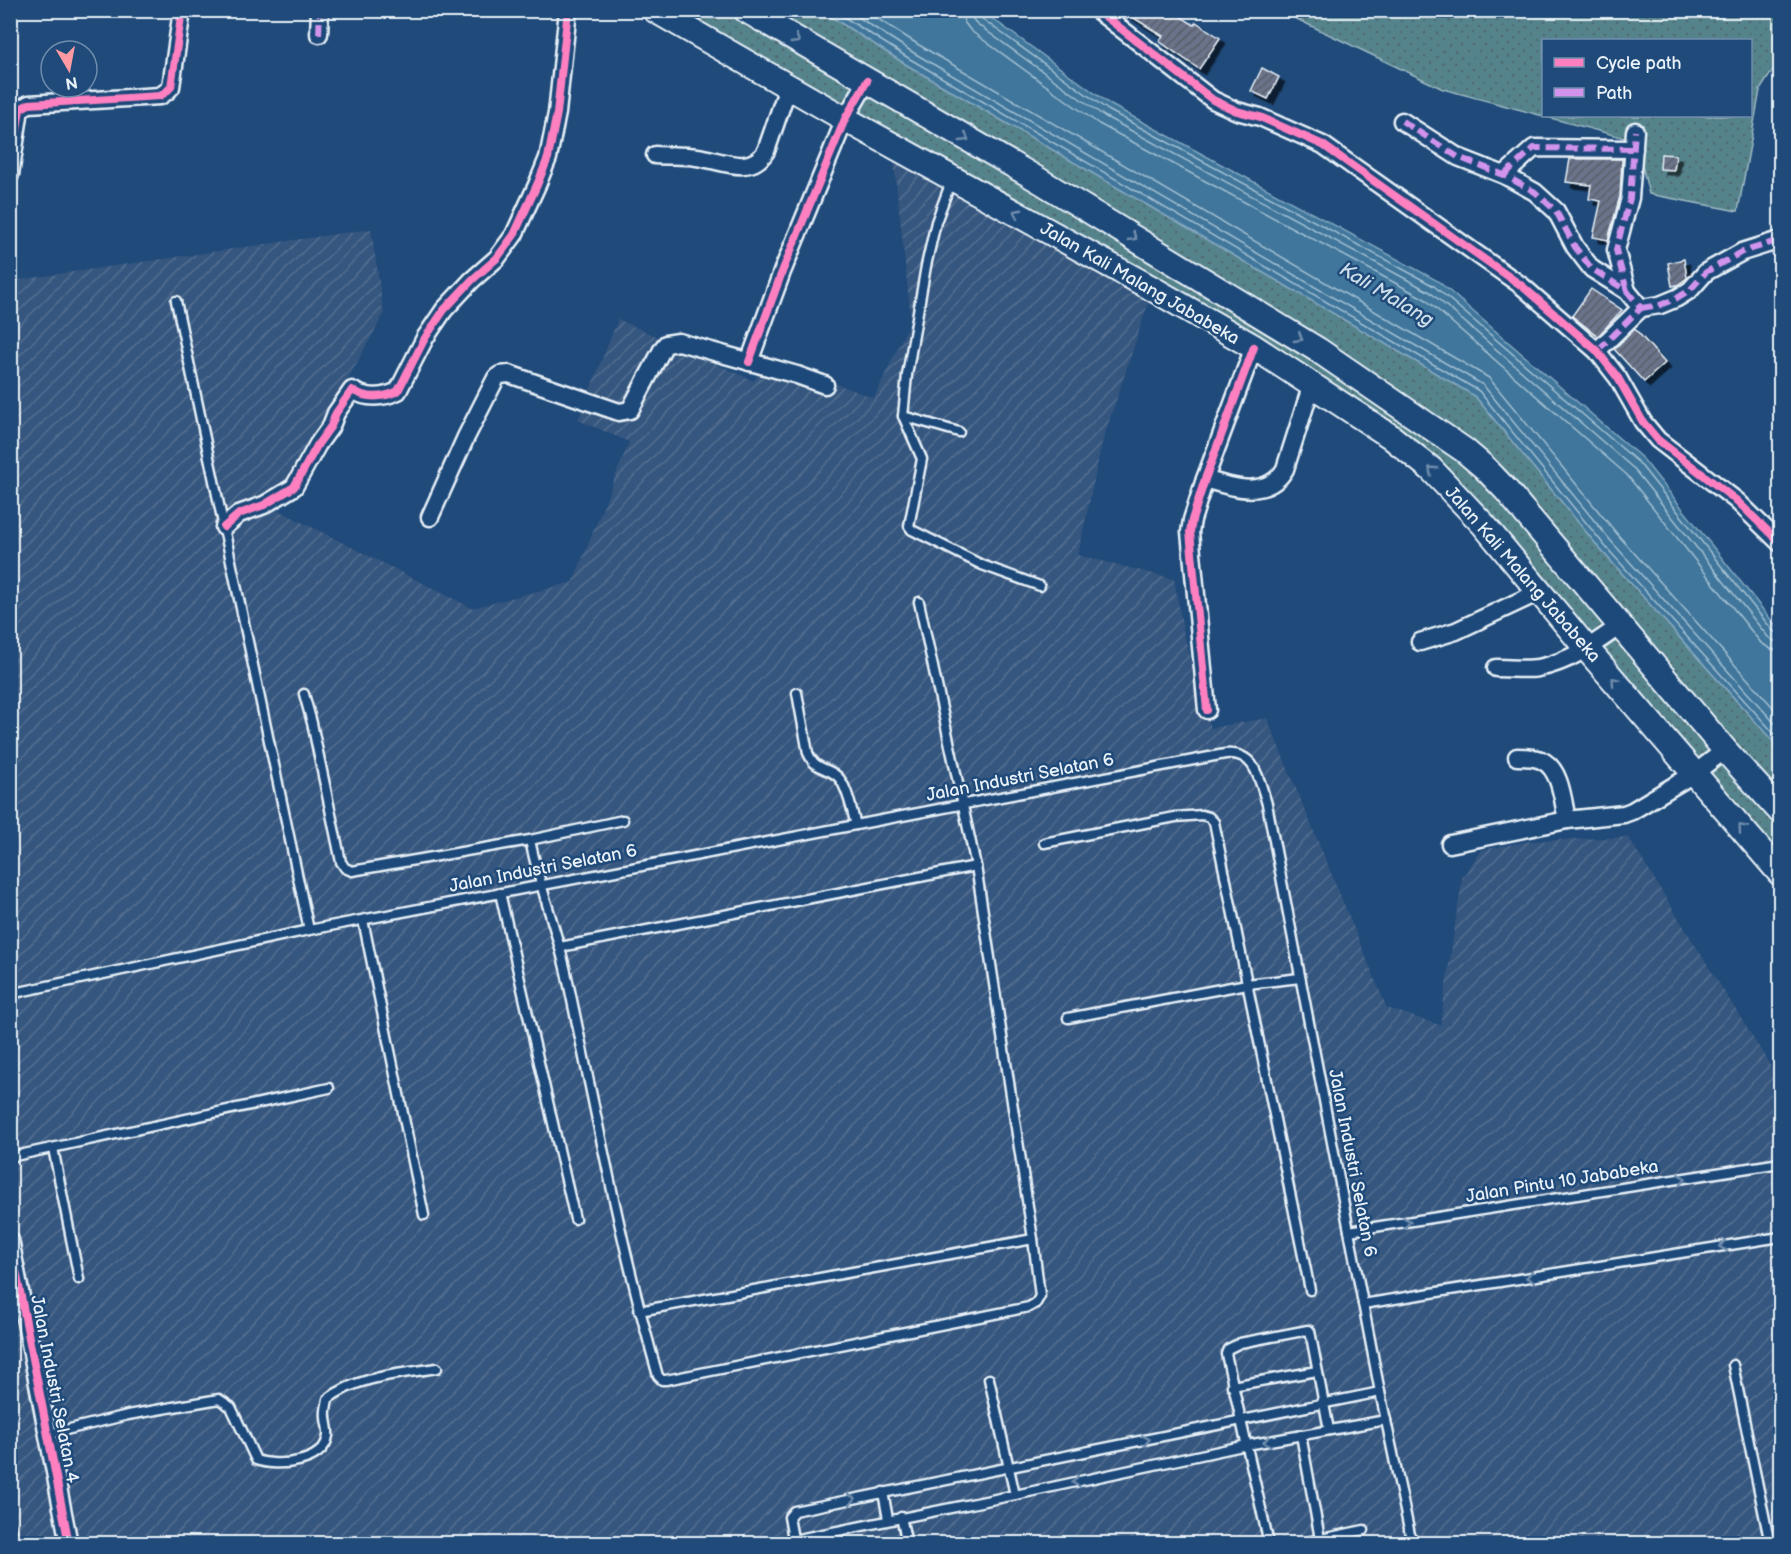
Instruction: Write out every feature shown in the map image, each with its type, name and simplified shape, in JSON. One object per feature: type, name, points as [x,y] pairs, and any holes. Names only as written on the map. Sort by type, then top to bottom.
[{"type":"main road","name":"Jalan Kali Malang Jababeka","points":[[655,10],[788,87],[1129,275],[1254,347],[1390,436],[1431,468],[1484,525],[1587,649],[1780,873]]},
{"type":"main road","name":"Jalan Kali Malang Jababeka","points":[[746,10],[1046,185],[1318,350],[1464,450],[1506,490],[1725,750],[1780,811]]},
{"type":"street","points":[[10,175],[20,109],[29,104],[160,96],[166,93],[171,87],[182,10]]},
{"type":"street","points":[[319,33],[320,10]]},
{"type":"street","points":[[224,527],[239,514],[264,505],[294,487],[331,426],[336,413],[352,390],[359,395],[383,397],[398,391],[424,338],[444,310],[472,280],[497,258],[514,235],[548,158],[557,113],[568,10]]},
{"type":"street","points":[[1105,12],[1213,100],[1323,145],[1522,286],[1597,351],[1618,378],[1643,422],[1658,440],[1737,501],[1780,543]]},
{"type":"street","points":[[749,362],[782,272],[845,119],[867,81]]},
{"type":"street","points":[[655,155],[697,157],[741,165],[753,164],[760,160],[766,151],[788,87]]},
{"type":"street","points":[[1402,121],[1458,157],[1504,175],[1535,192],[1553,208],[1575,247],[1592,268],[1627,291],[1641,308]]},
{"type":"street","points":[[1627,291],[1616,250],[1630,198],[1635,131]]},
{"type":"street","points":[[1504,175],[1530,150],[1537,147],[1634,149]]},
{"type":"street","points":[[1597,351],[1641,308],[1660,305],[1677,298],[1690,290],[1706,272],[1742,252],[1780,240]]},
{"type":"street","points":[[430,517],[466,437],[496,378],[500,375],[509,374],[622,412],[630,410],[666,344],[679,342],[825,385]]},
{"type":"street","points":[[1207,710],[1190,532],[1205,478],[1254,347]]},
{"type":"street","points":[[1205,478],[1222,484],[1262,488],[1278,480],[1285,469],[1312,384]]},
{"type":"street","points":[[1420,642],[1456,631],[1539,592]]},
{"type":"street","points":[[1496,668],[1542,667],[1587,649],[1622,625]]},
{"type":"street","points":[[1450,844],[1567,820],[1632,811],[1695,773],[1725,750]]},
{"type":"street","points":[[1517,757],[1539,758],[1549,764],[1561,790],[1567,820]]},
{"type":"street","name":"Jalan Industri Selatan 4","points":[[10,1240],[69,1544]]},
{"type":"lane","points":[[952,179],[936,222],[907,375],[903,416],[922,459],[909,520],[910,528],[982,565],[1040,586]]},
{"type":"lane","points":[[176,301],[309,930]]},
{"type":"lane","points":[[903,416],[959,432]]},
{"type":"lane","points":[[530,840],[541,886],[560,946],[639,1311],[658,1376],[662,1380],[1029,1307],[1036,1303],[1040,1296],[1033,1239],[975,866],[964,804],[920,602]]},
{"type":"lane","points":[[797,693],[808,753],[817,767],[837,775],[843,782],[856,825]]},
{"type":"lane","points":[[304,694],[341,862],[345,868],[352,871],[530,840],[623,820]]},
{"type":"lane","name":"Jalan Industri Selatan 6","points":[[10,994],[309,930],[1225,754],[1235,753],[1244,756],[1254,768],[1267,804],[1380,1392],[1412,1544]]},
{"type":"lane","points":[[1044,843],[1175,817],[1202,815],[1214,822],[1310,1290]]},
{"type":"lane","points":[[560,946],[975,866]]},
{"type":"lane","points":[[500,894],[575,1219]]},
{"type":"lane","points":[[363,920],[424,1215]]},
{"type":"lane","points":[[1068,1018],[1247,984],[1300,978]]},
{"type":"lane","points":[[10,1157],[329,1088]]},
{"type":"lane","points":[[53,1148],[79,1279]]},
{"type":"lane","name":"Jalan Pintu 10 Jababeka","points":[[1349,1231],[1780,1163]]},
{"type":"lane","points":[[1363,1304],[1780,1237]]},
{"type":"lane","points":[[639,1311],[1033,1239]]},
{"type":"lane","points":[[1269,1544],[1226,1354],[1232,1345],[1308,1330],[1311,1333],[1329,1430]]},
{"type":"lane","points":[[1733,1365],[1770,1544]]},
{"type":"lane","points":[[49,1434],[128,1415],[219,1399],[231,1407],[256,1460],[280,1465],[311,1457],[322,1449],[328,1436],[326,1414],[328,1399],[337,1392],[353,1384],[437,1368]]},
{"type":"lane","points":[[1233,1386],[1317,1371]]},
{"type":"lane","points":[[989,1378],[1015,1496]]},
{"type":"lane","points":[[1380,1392],[883,1492],[792,1513],[789,1517],[794,1542],[901,1517],[1015,1496],[1247,1445],[1386,1420]]},
{"type":"lane","points":[[1301,1435],[1320,1539]]},
{"type":"lane","points":[[883,1492],[888,1520]]},
{"type":"lane","points":[[901,1517],[907,1544]]},
{"type":"lane","points":[[10,1524],[15,1544]]},
{"type":"lane","points":[[1298,1544],[1365,1530]]},
{"type":"shaded area","points":[[892,145],[1153,289],[1102,443],[1078,555],[1174,579],[1184,635],[1211,728],[1267,718],[1387,1008],[1440,1025],[1462,878],[1481,850],[1530,841],[1628,837],[1780,1081],[1780,1543],[11,1543],[10,281],[371,229],[384,314],[276,509],[472,608],[573,582],[629,442],[578,420],[618,319],[754,381],[768,358],[874,398],[911,319]]},
{"type":"green space","points":[[655,11],[822,11],[907,65],[1475,396],[1601,550],[1780,749],[1780,873],[1390,436]]},
{"type":"green space","points":[[1280,11],[1780,11],[1780,59],[1760,90],[1738,211],[1649,194],[1636,141],[1547,117],[1752,117],[1752,39],[1542,39],[1542,116],[1443,89]]},
{"type":"water","name":"Kali Malang","points":[[822,11],[982,11],[1111,105],[1438,281],[1643,459],[1780,631],[1780,749],[1601,550],[1475,396],[907,65]]},
{"type":"building","points":[[1121,10],[1167,10],[1194,25],[1196,22],[1220,38],[1199,69],[1159,41],[1163,36]]},
{"type":"building","points":[[1262,68],[1279,77],[1268,99],[1251,91]]},
{"type":"building","points":[[1661,154],[1676,155],[1674,170],[1660,169]]},
{"type":"building","points":[[1570,159],[1622,159],[1620,196],[1608,240],[1593,237],[1601,201],[1589,199],[1591,185],[1566,182]]},
{"type":"building","points":[[1684,259],[1687,278],[1672,286],[1668,263]]},
{"type":"building","points":[[1591,289],[1622,310],[1598,336],[1572,316]]},
{"type":"building","points":[[1635,329],[1665,363],[1644,382],[1614,349]]},
{"type":"marked path","points":[[319,34],[320,10]]},
{"type":"marked path","points":[[1402,121],[1458,157],[1504,175],[1535,192],[1556,211],[1575,247],[1592,269],[1627,291],[1641,308],[1597,351]]},
{"type":"marked path","points":[[1627,291],[1616,250],[1630,198],[1635,131]]},
{"type":"marked path","points":[[1504,175],[1534,148],[1634,149]]},
{"type":"marked path","points":[[1641,308],[1660,305],[1677,298],[1690,290],[1706,272],[1742,252],[1780,240]]},
{"type":"cycle path","points":[[10,175],[20,109],[29,104],[160,96],[166,92],[171,87],[182,10]]},
{"type":"cycle path","points":[[224,527],[239,514],[264,505],[294,487],[331,426],[336,413],[352,390],[363,395],[375,396],[398,391],[425,338],[444,310],[472,280],[497,258],[514,235],[548,158],[557,113],[568,10]]},
{"type":"cycle path","points":[[1097,10],[1213,100],[1237,111],[1260,117],[1323,145],[1522,286],[1597,351],[1618,378],[1643,422],[1658,440],[1737,501],[1780,543]]},
{"type":"cycle path","points":[[749,362],[782,272],[845,119],[867,81]]},
{"type":"cycle path","points":[[1207,710],[1190,532],[1205,479],[1254,347]]},
{"type":"cycle path","points":[[10,1240],[69,1544]]}]
